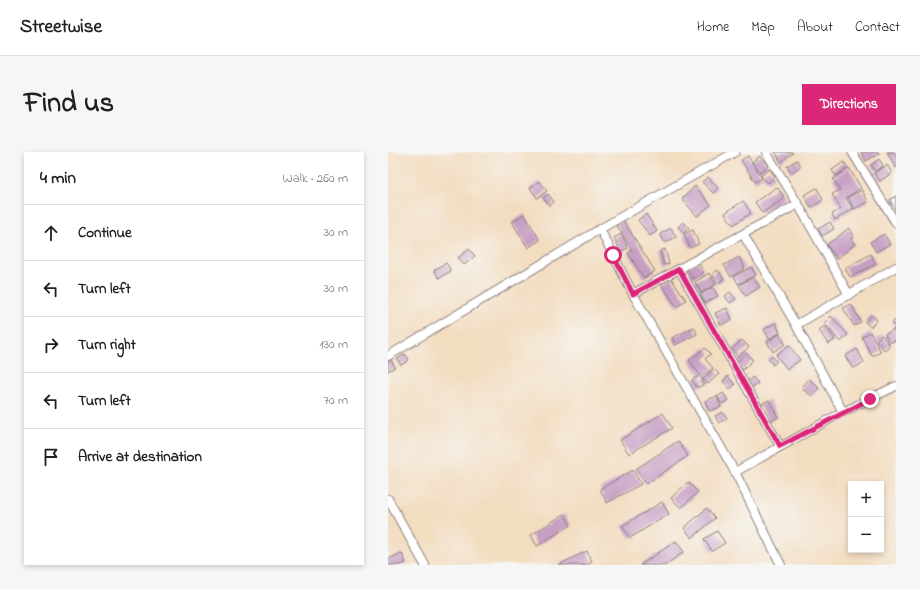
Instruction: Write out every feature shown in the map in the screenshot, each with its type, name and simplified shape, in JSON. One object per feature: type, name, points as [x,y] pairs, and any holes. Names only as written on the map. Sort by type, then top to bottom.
[{"type":"street","points":[[388,356],[600,229],[735,152]]},
{"type":"street","points":[[766,152],[798,204],[849,294]]},
{"type":"street","points":[[852,152],[896,223]]},
{"type":"street","points":[[633,294],[798,204]]},
{"type":"street","points":[[600,229],[633,294],[735,472],[781,565]]},
{"type":"street","points":[[743,234],[796,325],[843,412]]},
{"type":"street","points":[[796,325],[896,267]]},
{"type":"street","points":[[679,269],[780,446]]},
{"type":"street","points":[[735,472],[843,412],[896,386]]},
{"type":"street","points":[[388,499],[425,565]]},
{"type":"building","points":[[775,152],[792,152],[793,153],[781,162]]},
{"type":"building","points":[[861,152],[878,152],[879,154],[866,161]]},
{"type":"building","points":[[887,152],[894,152],[896,155],[896,168]]},
{"type":"building","points":[[748,156],[762,178],[755,182],[741,160]]},
{"type":"building","points":[[760,156],[768,166],[760,172],[752,162]]},
{"type":"building","points":[[879,159],[883,166],[875,171],[871,165]]},
{"type":"building","points":[[797,160],[801,166],[791,173],[787,166]]},
{"type":"building","points":[[844,162],[848,168],[836,176],[832,170]]},
{"type":"building","points":[[887,165],[892,173],[880,181],[874,173]]},
{"type":"building","points":[[849,168],[861,188],[846,198],[853,209],[835,220],[832,214],[841,209],[832,194],[840,190],[833,179]]},
{"type":"building","points":[[769,169],[775,176],[768,183],[761,176]]},
{"type":"building","points":[[708,177],[718,188],[713,193],[702,182]]},
{"type":"building","points":[[539,181],[547,191],[537,198],[530,188]]},
{"type":"building","points":[[695,186],[711,205],[697,216],[682,199]]},
{"type":"building","points":[[777,187],[785,198],[762,213],[755,202]]},
{"type":"building","points":[[817,188],[823,200],[811,207],[804,195]]},
{"type":"building","points":[[862,190],[868,202],[854,209],[848,197]]},
{"type":"building","points":[[548,194],[554,202],[550,206],[543,198]]},
{"type":"building","points":[[896,196],[896,211],[890,200]]},
{"type":"building","points":[[743,201],[751,213],[733,225],[725,213]]},
{"type":"building","points":[[524,214],[540,240],[528,248],[512,222]]},
{"type":"building","points":[[646,214],[657,231],[650,236],[638,220]]},
{"type":"building","points":[[623,220],[655,271],[644,278],[628,253],[632,250],[616,224]]},
{"type":"building","points":[[683,222],[689,228],[684,233],[678,227]]},
{"type":"building","points":[[830,222],[834,229],[822,236],[818,229]]},
{"type":"building","points":[[671,228],[676,237],[665,243],[660,234]]},
{"type":"building","points":[[849,228],[854,236],[851,239],[855,244],[837,259],[827,245]]},
{"type":"building","points":[[693,230],[699,244],[690,248],[684,234]]},
{"type":"building","points":[[621,234],[628,248],[621,252],[614,238]]},
{"type":"building","points":[[884,234],[890,244],[876,252],[870,242]]},
{"type":"building","points":[[469,249],[475,256],[464,265],[458,258]]},
{"type":"building","points":[[665,249],[669,264],[664,265],[660,251]]},
{"type":"building","points":[[871,254],[876,264],[850,277],[845,268]]},
{"type":"building","points":[[739,257],[745,268],[731,277],[724,265]]},
{"type":"building","points":[[698,262],[704,272],[693,279],[687,268]]},
{"type":"building","points":[[446,263],[451,271],[439,278],[434,270]]},
{"type":"building","points":[[751,267],[756,275],[738,284],[734,276]]},
{"type":"building","points":[[718,270],[724,279],[718,283],[712,274]]},
{"type":"building","points":[[709,273],[716,284],[701,293],[695,282]]},
{"type":"building","points":[[753,277],[760,287],[746,296],[739,285]]},
{"type":"building","points":[[671,278],[686,300],[677,307],[661,284]]},
{"type":"building","points":[[713,287],[718,296],[705,303],[700,294]]},
{"type":"building","points":[[730,292],[736,299],[730,303],[725,296]]},
{"type":"building","points":[[851,304],[861,322],[854,326],[843,308]]},
{"type":"building","points":[[727,308],[732,320],[721,325],[715,313]]},
{"type":"building","points":[[871,315],[877,320],[871,327],[865,322]]},
{"type":"building","points":[[831,316],[848,335],[840,342],[824,323]]},
{"type":"building","points":[[896,320],[896,329],[892,322]]},
{"type":"building","points":[[776,323],[780,333],[769,339],[764,329]]},
{"type":"building","points":[[825,326],[835,340],[828,344],[819,330]]},
{"type":"building","points":[[694,327],[697,334],[675,345],[672,338]]},
{"type":"building","points":[[894,329],[896,340],[889,343],[885,334]]},
{"type":"building","points":[[870,332],[881,352],[872,356],[862,337]]},
{"type":"building","points":[[779,334],[785,344],[773,352],[767,342]]},
{"type":"building","points":[[882,335],[890,346],[884,350],[876,340]]},
{"type":"building","points":[[742,340],[749,347],[738,357],[732,349]]},
{"type":"building","points":[[789,345],[800,360],[787,369],[776,355]]},
{"type":"building","points":[[705,348],[711,354],[705,359],[713,368],[701,377],[704,384],[697,388],[692,380],[700,375],[689,360]]},
{"type":"building","points":[[857,349],[864,362],[853,369],[845,356]]},
{"type":"building","points":[[746,353],[753,360],[743,370],[736,363]]},
{"type":"building","points":[[405,354],[409,360],[401,365],[397,359]]},
{"type":"building","points":[[771,356],[777,361],[773,365],[768,359]]},
{"type":"building","points":[[391,360],[395,367],[388,371],[388,362]]},
{"type":"building","points":[[714,369],[719,374],[708,384],[703,379]]},
{"type":"building","points":[[728,376],[735,385],[730,389],[723,381]]},
{"type":"building","points":[[753,377],[758,383],[751,388],[746,382]]},
{"type":"building","points":[[809,379],[819,388],[812,396],[801,388]]},
{"type":"building","points":[[723,393],[728,400],[722,404],[717,397]]},
{"type":"building","points":[[717,396],[721,407],[709,411],[705,401]]},
{"type":"building","points":[[769,400],[778,417],[769,422],[760,405]]},
{"type":"building","points":[[722,412],[727,418],[719,423],[715,416]]},
{"type":"building","points":[[663,413],[672,428],[629,454],[620,440]]},
{"type":"building","points":[[678,441],[688,456],[646,484],[636,469]]},
{"type":"building","points":[[633,470],[641,484],[607,503],[600,489]]},
{"type":"building","points":[[688,482],[698,492],[681,508],[671,498]]},
{"type":"building","points":[[662,502],[669,514],[630,538],[622,526]]},
{"type":"building","points":[[707,508],[715,518],[692,538],[684,528]]},
{"type":"building","points":[[564,514],[571,525],[537,546],[531,535]]},
{"type":"building","points":[[717,531],[725,543],[712,551],[704,539]]},
{"type":"building","points":[[676,541],[684,552],[665,565],[640,565]]},
{"type":"building","points":[[587,551],[592,562],[587,565],[558,565]]},
{"type":"building","points":[[402,553],[406,563],[400,565],[388,565],[388,559]]},
{"type":"route","points":[[613,255],[633,294],[679,269],[780,446],[870,399]]}]
